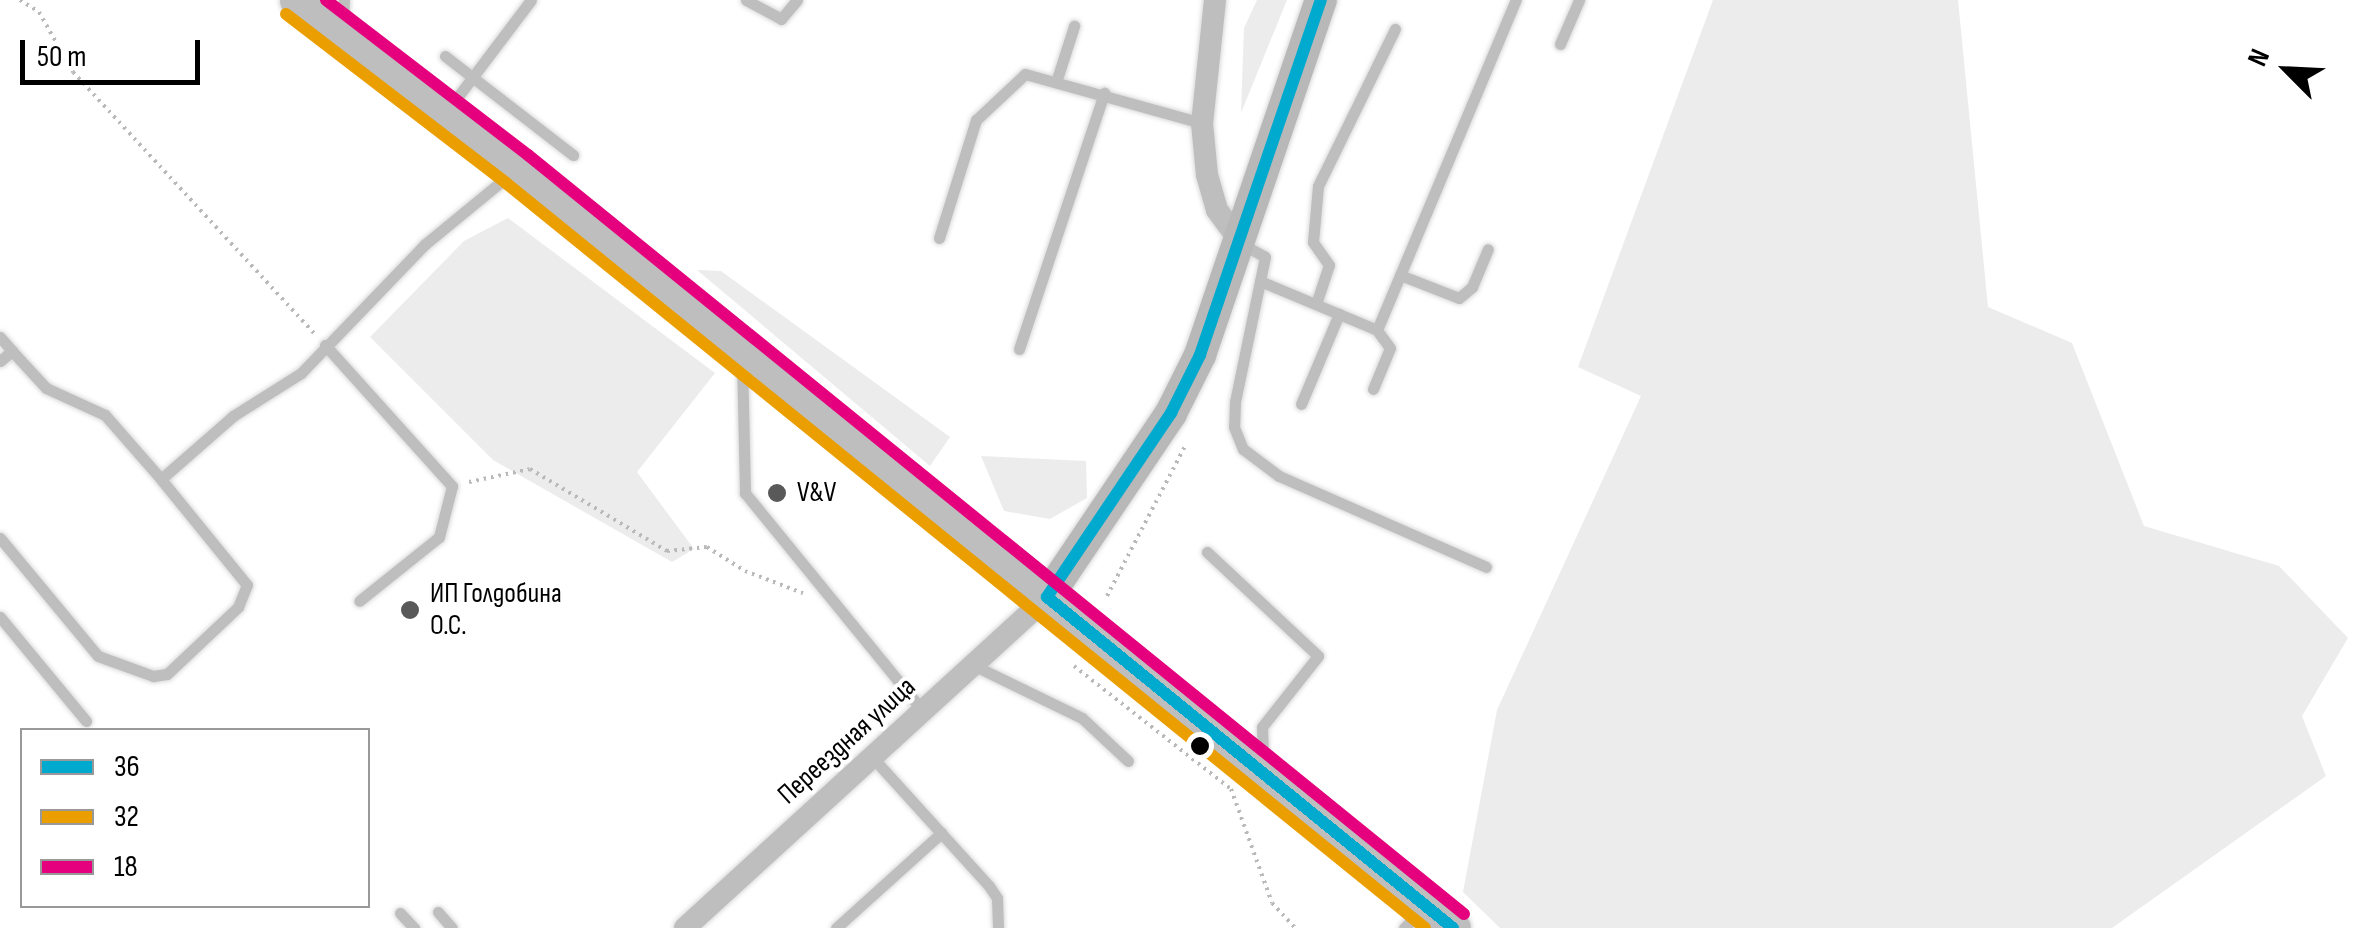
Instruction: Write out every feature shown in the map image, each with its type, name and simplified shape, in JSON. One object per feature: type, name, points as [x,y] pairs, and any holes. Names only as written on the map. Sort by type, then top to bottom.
[{"type":"main road","points":[[296,0],[343,18],[445,114],[1264,772],[1428,920]]},
{"type":"street","points":[[1215,0],[1202,123],[1217,210],[1242,244]]},
{"type":"street","points":[[1047,597],[1171,414],[1242,244],[1321,0]]},
{"type":"street","name":"Переездная улица","points":[[686,928],[1047,597]]},
{"type":"lane","points":[[445,114],[531,0]]},
{"type":"lane","points":[[746,0],[773,19],[781,19],[797,0]]},
{"type":"lane","points":[[1377,330],[1516,0]]},
{"type":"lane","points":[[1560,44],[1579,0]]},
{"type":"lane","points":[[1057,79],[1074,26]]},
{"type":"lane","points":[[1316,304],[1328,272],[1312,242],[1318,186],[1395,28]]},
{"type":"lane","points":[[445,56],[573,155]]},
{"type":"lane","points":[[939,238],[976,120],[1024,74],[1057,79],[1202,123]]},
{"type":"lane","points":[[1019,349],[1104,93]]},
{"type":"lane","points":[[161,479],[234,416],[301,373],[424,245],[516,169]]},
{"type":"lane","points":[[1242,244],[1265,257],[1235,402],[1234,427],[1243,449],[1280,476],[1486,567]]},
{"type":"lane","points":[[1400,275],[1459,298],[1472,287],[1488,249]]},
{"type":"lane","points":[[1260,281],[1377,330],[1390,348],[1374,389]]},
{"type":"lane","points":[[1301,404],[1339,314]]},
{"type":"lane","points":[[0,337],[46,388],[105,415],[247,586],[238,607],[167,674],[153,676],[98,656],[0,538]]},
{"type":"lane","points":[[325,345],[452,486],[439,537],[358,601]]},
{"type":"lane","points":[[0,361],[12,351]]},
{"type":"lane","points":[[742,351],[745,492],[924,711]]},
{"type":"lane","points":[[1207,552],[1318,656],[1262,727],[1264,772]]},
{"type":"lane","points":[[0,617],[86,721]]},
{"type":"lane","points":[[975,666],[1082,718],[1128,760]]},
{"type":"lane","points":[[872,758],[997,898],[998,928]]},
{"type":"lane","points":[[836,928],[941,833]]},
{"type":"lane","points":[[438,912],[452,928]]},
{"type":"lane","points":[[400,913],[414,928]]},
{"type":"path","points":[[20,0],[38,12],[73,72],[325,345]]},
{"type":"path","points":[[452,486],[530,469],[667,551],[707,546],[791,592],[832,596]]},
{"type":"path","points":[[1074,666],[1230,788],[1272,903],[1295,928]]},
{"type":"shaded area","points":[[1257,0],[1287,0],[1241,113],[1244,28]]},
{"type":"shaded area","points":[[1713,0],[1958,0],[1988,307],[2072,343],[2144,526],[2279,566],[2348,638],[2302,716],[2326,776],[2112,928],[1500,928],[1463,892],[1497,710],[1641,396],[1578,367]]},
{"type":"shaded area","points":[[508,218],[715,373],[637,472],[694,549],[672,562],[493,460],[370,337],[464,241]]},
{"type":"shaded area","points":[[697,270],[721,271],[950,437],[930,466]]},
{"type":"shaded area","points":[[981,456],[1086,461],[1087,498],[1050,519],[1004,511]]},
{"type":"transit line","name":"18","points":[[326,0],[528,155],[1464,914]]},
{"type":"transit line","name":"36","points":[[1047,597],[1171,413],[1200,355],[1321,0]]},
{"type":"transit line","name":"32","points":[[286,14],[506,183],[1425,928]]},
{"type":"transit line","name":"36","points":[[1047,597],[1453,928]]},
{"type":"place","name":"V&V","points":[[777,493]]},
{"type":"place","name":"ИП Голдобина О.С.","points":[[410,610]]}]
